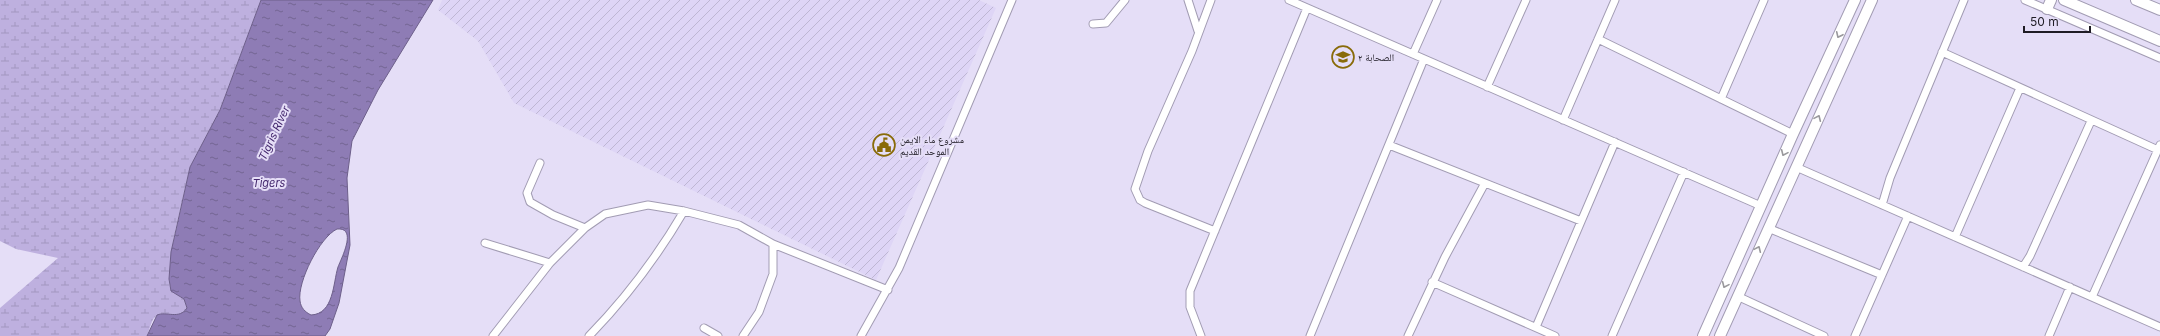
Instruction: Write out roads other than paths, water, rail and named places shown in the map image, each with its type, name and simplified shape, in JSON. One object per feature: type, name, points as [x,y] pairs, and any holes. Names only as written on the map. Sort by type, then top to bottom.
[{"type":"street","points":[[861,336],[899,268],[1012,0]]},
{"type":"street","points":[[1094,24],[1106,23],[1125,0]]},
{"type":"street","points":[[1188,0],[1198,31]]},
{"type":"street","points":[[1211,0],[1198,31],[1192,51],[1148,151],[1135,189],[1140,200],[1145,203],[1215,231]]},
{"type":"street","points":[[1289,0],[1761,206]]},
{"type":"street","points":[[1413,54],[1437,0]]},
{"type":"street","points":[[1487,87],[1526,0]]},
{"type":"street","points":[[1563,120],[1615,0]]},
{"type":"street","points":[[1721,99],[1764,0]]},
{"type":"street","points":[[1703,336],[1793,134],[1856,0]]},
{"type":"street","points":[[1720,336],[1748,271],[1872,0]]},
{"type":"street","points":[[1882,205],[1890,178],[1964,0]]},
{"type":"street","points":[[2025,0],[2049,5],[2160,58]]},
{"type":"street","points":[[2064,0],[2160,41]]},
{"type":"street","points":[[2136,0],[2160,10]]},
{"type":"street","points":[[1201,336],[1190,307],[1189,296],[1308,8]]},
{"type":"street","points":[[1598,39],[1793,134]]},
{"type":"street","points":[[1942,52],[2091,120],[2159,148],[2092,297]]},
{"type":"street","points":[[1310,336],[1424,59]]},
{"type":"street","points":[[1955,236],[2020,88]]},
{"type":"street","points":[[2023,267],[2030,256],[2091,120]]},
{"type":"street","points":[[1536,327],[1615,142]]},
{"type":"street","points":[[1389,144],[1581,221]]},
{"type":"street","points":[[540,163],[527,193],[530,202],[553,215],[585,228]]},
{"type":"street","points":[[1796,167],[2160,327]]},
{"type":"street","points":[[1612,336],[1684,172]]},
{"type":"street","points":[[1408,336],[1432,282],[1485,183]]},
{"type":"street","points":[[492,336],[550,263],[585,228],[605,214],[648,205],[684,211],[739,226],[773,244],[888,290]]},
{"type":"street","points":[[589,336],[621,302],[664,244],[684,211]]},
{"type":"street","points":[[1855,336],[1908,216]]},
{"type":"street","points":[[1768,228],[1882,275]]},
{"type":"street","points":[[485,243],[550,263]]},
{"type":"street","points":[[743,336],[759,312],[773,274],[773,244]]},
{"type":"street","points":[[1734,265],[1748,271]]},
{"type":"street","points":[[1432,282],[1555,336]]},
{"type":"street","points":[[2049,336],[2070,287]]},
{"type":"street","points":[[1737,296],[1824,336]]},
{"type":"street","points":[[704,328],[718,336]]},
{"type":"water","name":"Tigers","points":[[261,0],[433,0],[378,90],[352,141],[347,178],[350,245],[339,303],[330,329],[325,336],[147,336],[157,315],[180,314],[187,308],[184,299],[171,291],[169,279],[171,252],[190,167],[220,110]],"holes":[[[337,229],[343,230],[346,233],[347,238],[345,251],[338,267],[331,297],[324,309],[319,313],[311,315],[304,310],[300,301],[302,283],[306,272],[317,250],[330,234]]]},
{"type":"place","name":"الصحابة ٢","points":[[1343,57]]},
{"type":"place","name":"مشروع ماء الايمن الموحد القديم","points":[[884,145]]},
{"type":"water label","name":"Tigris River","points":[[274,133]]}]
